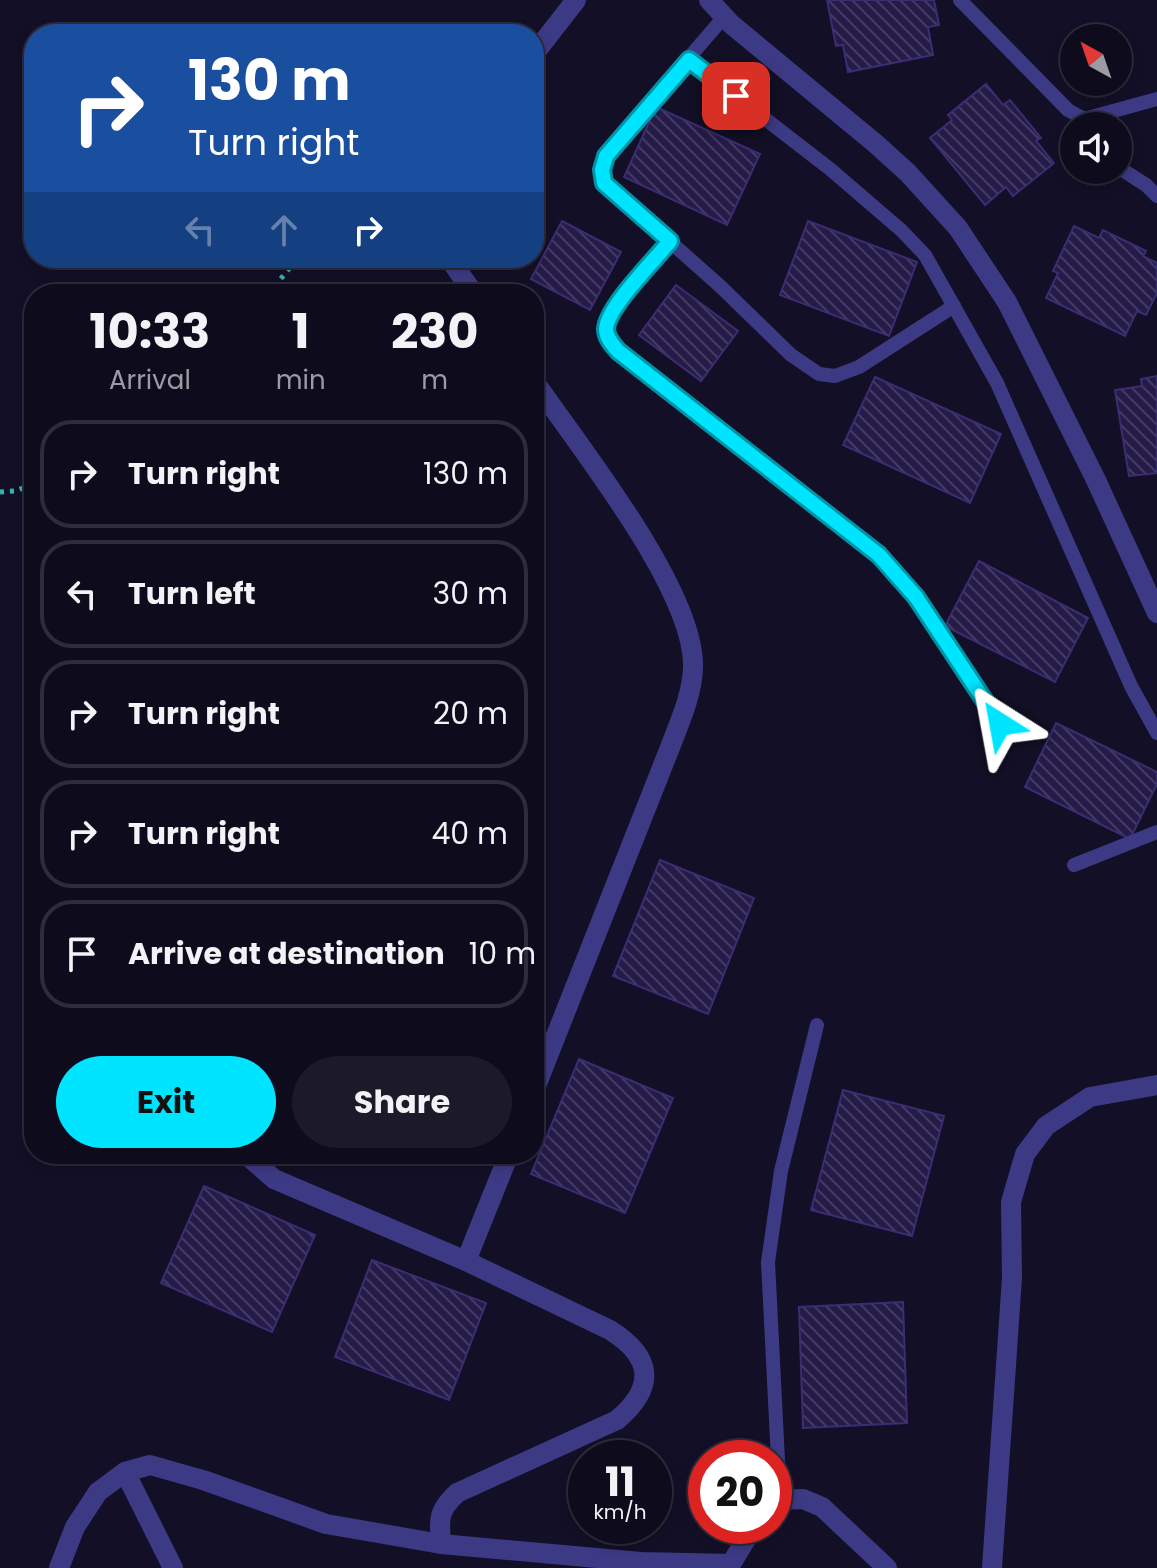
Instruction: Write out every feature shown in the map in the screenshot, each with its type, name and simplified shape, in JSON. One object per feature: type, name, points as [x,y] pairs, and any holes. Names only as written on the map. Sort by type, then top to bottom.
[{"type":"street","points":[[544,41],[576,0]]},
{"type":"street","points":[[709,0],[724,17],[908,173],[958,228],[1007,302],[1095,478],[1157,613]]},
{"type":"street","points":[[544,396],[666,579],[691,642],[693,669],[688,699],[671,745],[544,1066]]},
{"type":"street","points":[[992,1568],[1012,1278],[1011,1202],[1025,1154],[1046,1126],[1090,1097],[1157,1085]]},
{"type":"street","points":[[256,1164],[274,1179],[466,1261],[619,1335],[639,1354],[644,1373],[642,1390],[633,1406],[617,1420],[457,1493],[439,1516],[441,1544]]},
{"type":"street","points":[[466,1261],[505,1164]]},
{"type":"street","points":[[59,1568],[75,1527],[98,1492],[125,1472],[150,1465],[203,1480],[326,1524],[441,1544],[641,1562],[731,1564],[743,1544]]},
{"type":"street","points":[[125,1472],[173,1568]]},
{"type":"street","points":[[792,1501],[803,1499],[822,1507],[887,1568]]},
{"type":"lane","points":[[960,0],[1071,112]]},
{"type":"lane","points":[[724,17],[606,156],[602,170],[604,183],[791,355],[819,374],[835,376],[859,367],[954,306]]},
{"type":"lane","points":[[689,60],[830,169],[901,230],[925,255],[997,383],[1131,686],[1157,733]]},
{"type":"lane","points":[[1116,112],[1157,99]]},
{"type":"lane","points":[[1132,176],[1157,196]]},
{"type":"lane","points":[[670,241],[612,311],[606,329],[610,342],[879,555],[916,597],[1000,724]]},
{"type":"lane","points":[[1074,865],[1157,832]]},
{"type":"lane","points":[[775,1440],[768,1262],[781,1171],[817,1025]]},
{"type":"path","points":[[276,284],[290,268]]},
{"type":"path","points":[[0,492],[24,488]]},
{"type":"building","points":[[827,0],[934,0],[939,25],[928,27],[933,55],[848,72],[843,45],[836,46]]},
{"type":"building","points":[[986,84],[1003,105],[1010,100],[1041,138],[1036,141],[1054,163],[1013,196],[1006,187],[985,205],[930,138],[952,120],[948,115]]},
{"type":"building","points":[[656,107],[760,154],[727,225],[624,177]]},
{"type":"building","points":[[562,221],[621,252],[590,310],[531,279],[537,268],[544,268],[544,255]]},
{"type":"building","points":[[808,221],[917,262],[889,336],[780,295]]},
{"type":"building","points":[[1074,226],[1099,238],[1103,230],[1146,251],[1143,256],[1157,263],[1157,293],[1146,315],[1137,311],[1125,336],[1046,298],[1058,273],[1053,271]]},
{"type":"building","points":[[676,285],[738,331],[701,381],[639,335]]},
{"type":"building","points":[[1157,376],[1157,473],[1129,476],[1115,390],[1142,386],[1141,379]]},
{"type":"building","points":[[875,377],[1001,434],[970,503],[843,445]]},
{"type":"building","points":[[979,561],[1088,618],[1055,682],[945,626]]},
{"type":"building","points":[[1056,723],[1157,772],[1157,784],[1130,839],[1025,787]]},
{"type":"building","points":[[660,860],[754,898],[708,1014],[613,976]]},
{"type":"building","points":[[579,1059],[673,1098],[625,1213],[531,1174],[535,1164],[544,1164],[544,1143]]},
{"type":"building","points":[[843,1090],[944,1116],[912,1236],[811,1210]]},
{"type":"building","points":[[204,1186],[315,1235],[272,1332],[161,1283]]},
{"type":"building","points":[[372,1260],[486,1303],[449,1400],[335,1357]]},
{"type":"building","points":[[903,1302],[907,1423],[803,1428],[799,1307]]},
{"type":"route","points":[[736,96],[689,60],[606,156],[602,170],[604,183],[670,241],[612,311],[606,329],[610,342],[879,555],[916,597],[1000,724]]}]
